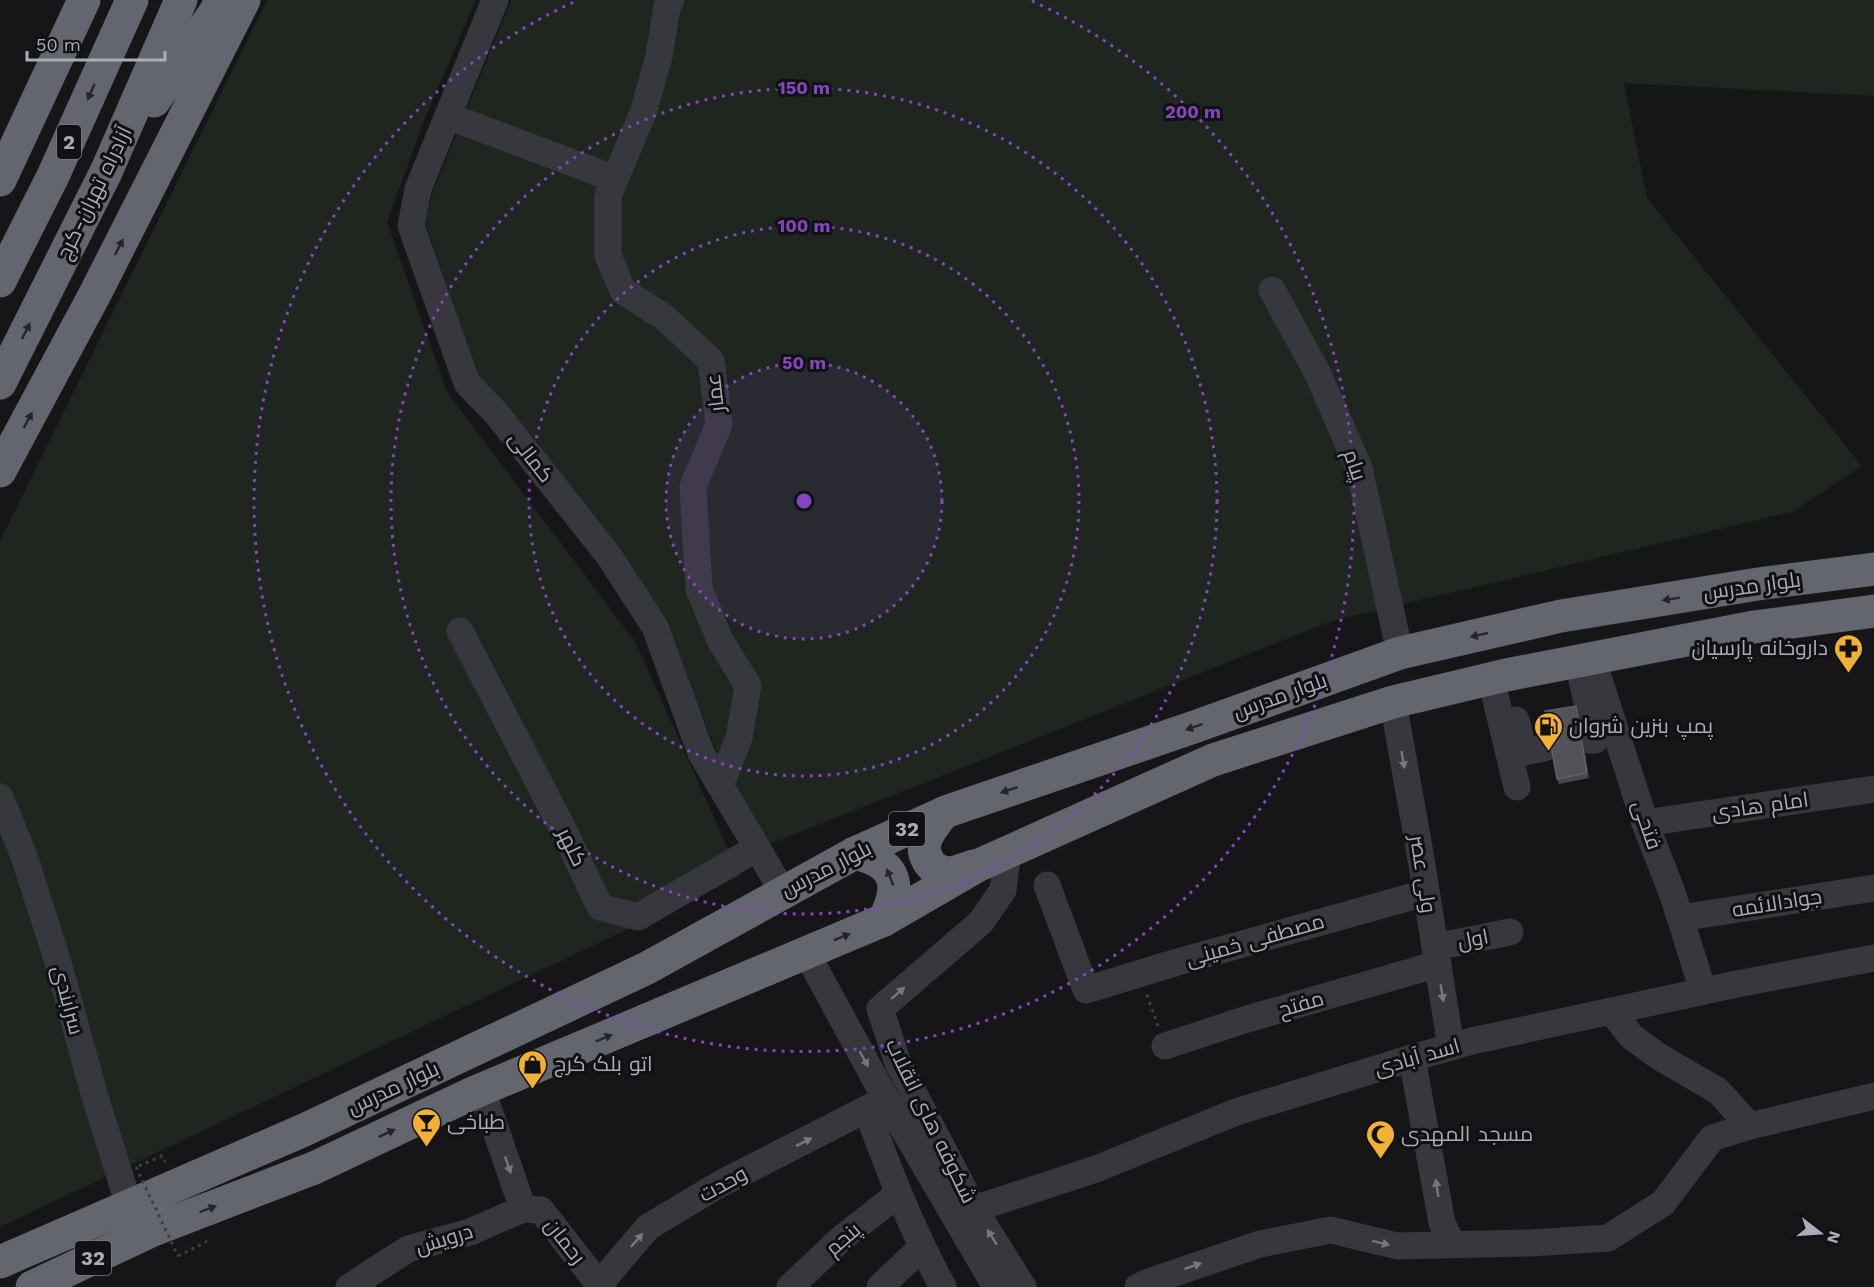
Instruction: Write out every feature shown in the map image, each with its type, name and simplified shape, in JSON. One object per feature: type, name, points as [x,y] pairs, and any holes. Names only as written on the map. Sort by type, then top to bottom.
[{"type":"highway","points":[[0,149],[70,0]]},
{"type":"highway","points":[[0,180],[84,0]]},
{"type":"highway","name":"2","points":[[0,281],[53,176],[132,0]]},
{"type":"highway","name":"آزادراه تهران-کرج","points":[[0,383],[106,172],[181,0]]},
{"type":"highway","points":[[106,172],[221,0]]},
{"type":"highway","points":[[0,471],[95,294],[244,0]]},
{"type":"highway","name":"بلوار مدرس","points":[[0,1262],[304,1130],[647,968],[855,853],[943,813],[1197,726],[1400,653],[1561,616],[1874,569]]},
{"type":"highway","name":"بلوار مدرس","points":[[153,1230],[314,1168],[482,1090],[884,920],[978,865],[1213,760],[1393,702],[1498,677],[1754,627],[1874,611]]},
{"type":"highway","points":[[943,813],[930,830],[923,845],[926,859],[938,872],[950,873],[978,865]]},
{"type":"highway","points":[[855,853],[872,857],[884,864],[894,881],[892,903],[884,920]]},
{"type":"highway","points":[[59,1287],[153,1230]]},
{"type":"highway","name":"32","points":[[32,1287],[153,1230]]},
{"type":"street","name":"کمالی","points":[[495,0],[418,189],[411,226],[467,383],[496,412],[609,556],[655,627],[701,753],[783,892]]},
{"type":"street","name":"عمار","points":[[671,0],[667,7],[658,56],[644,110],[608,196],[608,256],[623,291],[664,317],[711,361],[719,423],[693,487],[699,589],[720,640],[748,686],[739,738],[720,786]]},
{"type":"street","points":[[448,116],[615,178]]},
{"type":"street","name":"پیام","points":[[1272,290],[1317,372],[1359,468],[1400,653]]},
{"type":"street","name":"کلهر","points":[[459,631],[565,833],[600,907],[638,917],[757,848]]},
{"type":"street","points":[[1585,659],[1595,740],[1590,740]]},
{"type":"street","name":"فتحی","points":[[1585,659],[1680,918],[1703,991]]},
{"type":"street","points":[[1498,677],[1524,752],[1544,748]]},
{"type":"street","points":[[1498,677],[1517,787]]},
{"type":"street","name":"ولی عصر","points":[[1393,702],[1451,1047]]},
{"type":"street","name":"امام هادی","points":[[1645,823],[1874,789]]},
{"type":"street","name":"سرابندی","points":[[0,797],[24,856],[57,959],[95,1097],[129,1205]]},
{"type":"street","name":"شکوفه های انقلاب","points":[[1008,851],[1003,890],[981,922],[880,1009],[898,1063],[974,1209],[1023,1287]]},
{"type":"street","name":"مصطفی خمینی","points":[[1047,885],[1086,990],[1425,893]]},
{"type":"street","name":"جوادالائمه","points":[[1680,918],[1874,888]]},
{"type":"street","name":"اول","points":[[1437,955],[1510,932]]},
{"type":"street","name":"شکوفه های انقلاب","points":[[806,952],[876,1104],[996,1287]]},
{"type":"street","name":"مفتح","points":[[1165,1046],[1437,955]]},
{"type":"street","name":"اسد آبادی","points":[[974,1209],[1096,1169],[1236,1112],[1451,1047],[1703,991],[1874,958]]},
{"type":"street","points":[[1611,1011],[1632,1037],[1658,1056],[1718,1091],[1750,1126]]},
{"type":"street","points":[[1413,1058],[1442,1223],[1452,1244]]},
{"type":"street","points":[[482,1090],[523,1209]]},
{"type":"street","points":[[1138,1287],[1260,1244],[1331,1230],[1397,1246],[1531,1243],[1608,1238],[1663,1203],[1712,1138],[1750,1126],[1874,1096]]},
{"type":"street","name":"شکوفه های انقلاب","points":[[876,1104],[898,1194],[921,1248],[943,1287]]},
{"type":"street","name":"وحدت","points":[[599,1286],[648,1227],[720,1184],[876,1104]]},
{"type":"street","name":"پنجم","points":[[790,1287],[842,1238],[898,1194]]},
{"type":"street","name":"درویش","points":[[365,1283],[408,1250],[470,1232],[523,1209]]},
{"type":"street","name":"رحمان","points":[[523,1209],[541,1210],[599,1286]]},
{"type":"street","points":[[880,1287],[921,1248]]},
{"type":"path","points":[[1139,974],[1165,1046]]},
{"type":"path","points":[[162,1156],[136,1167],[178,1256],[206,1242]]},
{"type":"shaded area","points":[[267,0],[476,0],[425,118],[387,222],[447,392],[636,643],[740,876],[0,1227],[0,541]]},
{"type":"shaded area","points":[[511,0],[1874,0],[1874,96],[1624,83],[1647,198],[1862,466],[1792,512],[1332,621],[770,844],[719,758],[662,615],[622,550],[478,375],[425,222],[433,191]]},
{"type":"building","points":[[1576,706],[1587,773],[1557,779],[1545,711]]},
{"type":"place","name":"داروخانه پارسیان","points":[[1849,674]]},
{"type":"place","name":"پمپ بنزین شروان","points":[[1548,752]]},
{"type":"place","name":"اتو بلک کرج","points":[[533,1090]]},
{"type":"place","name":"طباخی","points":[[426,1148]]},
{"type":"place","name":"مسجد المهدی","points":[[1380,1160]]}]
